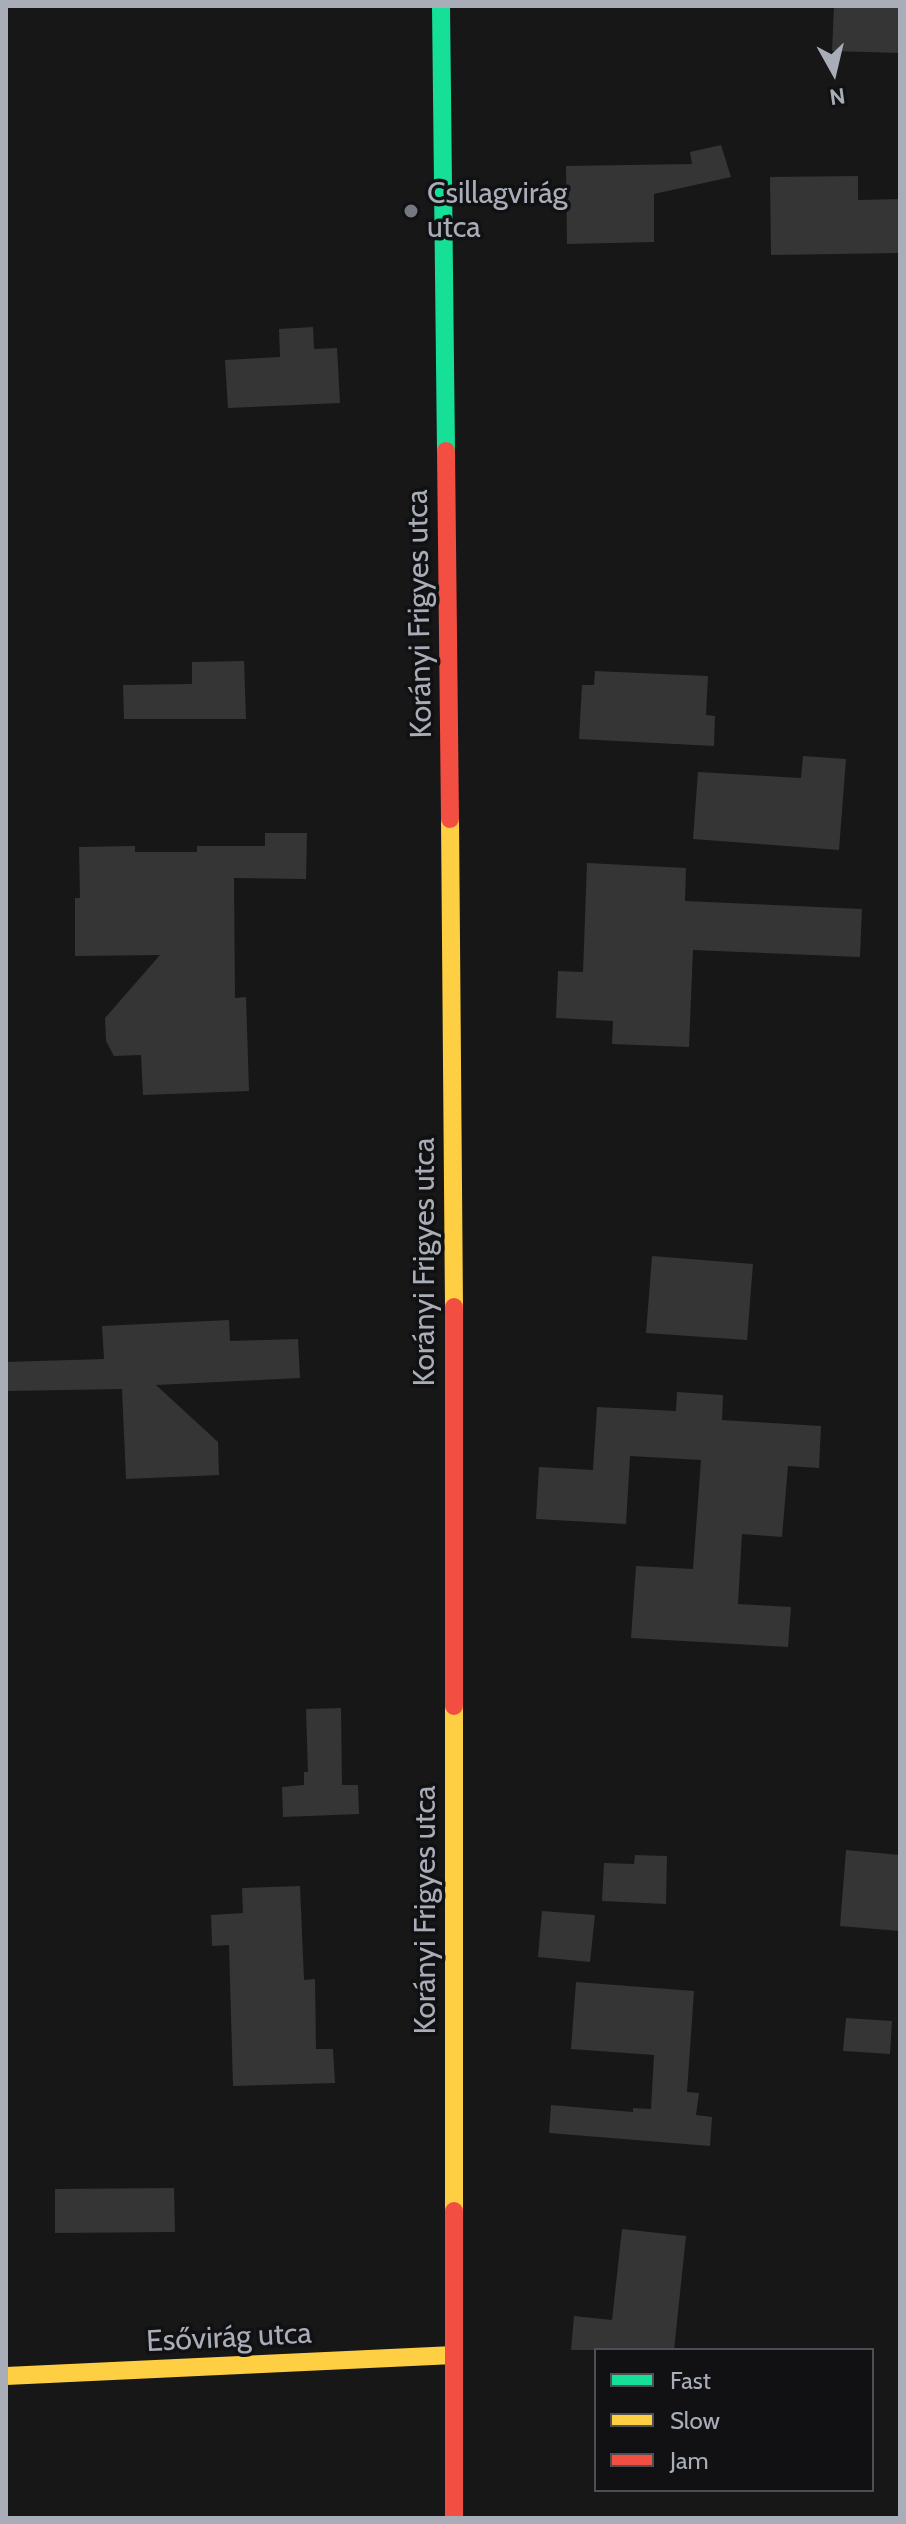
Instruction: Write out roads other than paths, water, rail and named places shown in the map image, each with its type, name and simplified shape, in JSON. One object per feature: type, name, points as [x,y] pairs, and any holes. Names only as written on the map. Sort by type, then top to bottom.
[{"type":"street","name":"Korányi Frigyes utca","points":[[441,6],[454,1247],[454,2518]]},
{"type":"street","name":"Esővirág utca","points":[[6,2376],[454,2355]]},
{"type":"place","name":"Csillagvirág utca","points":[[411,211]]}]
